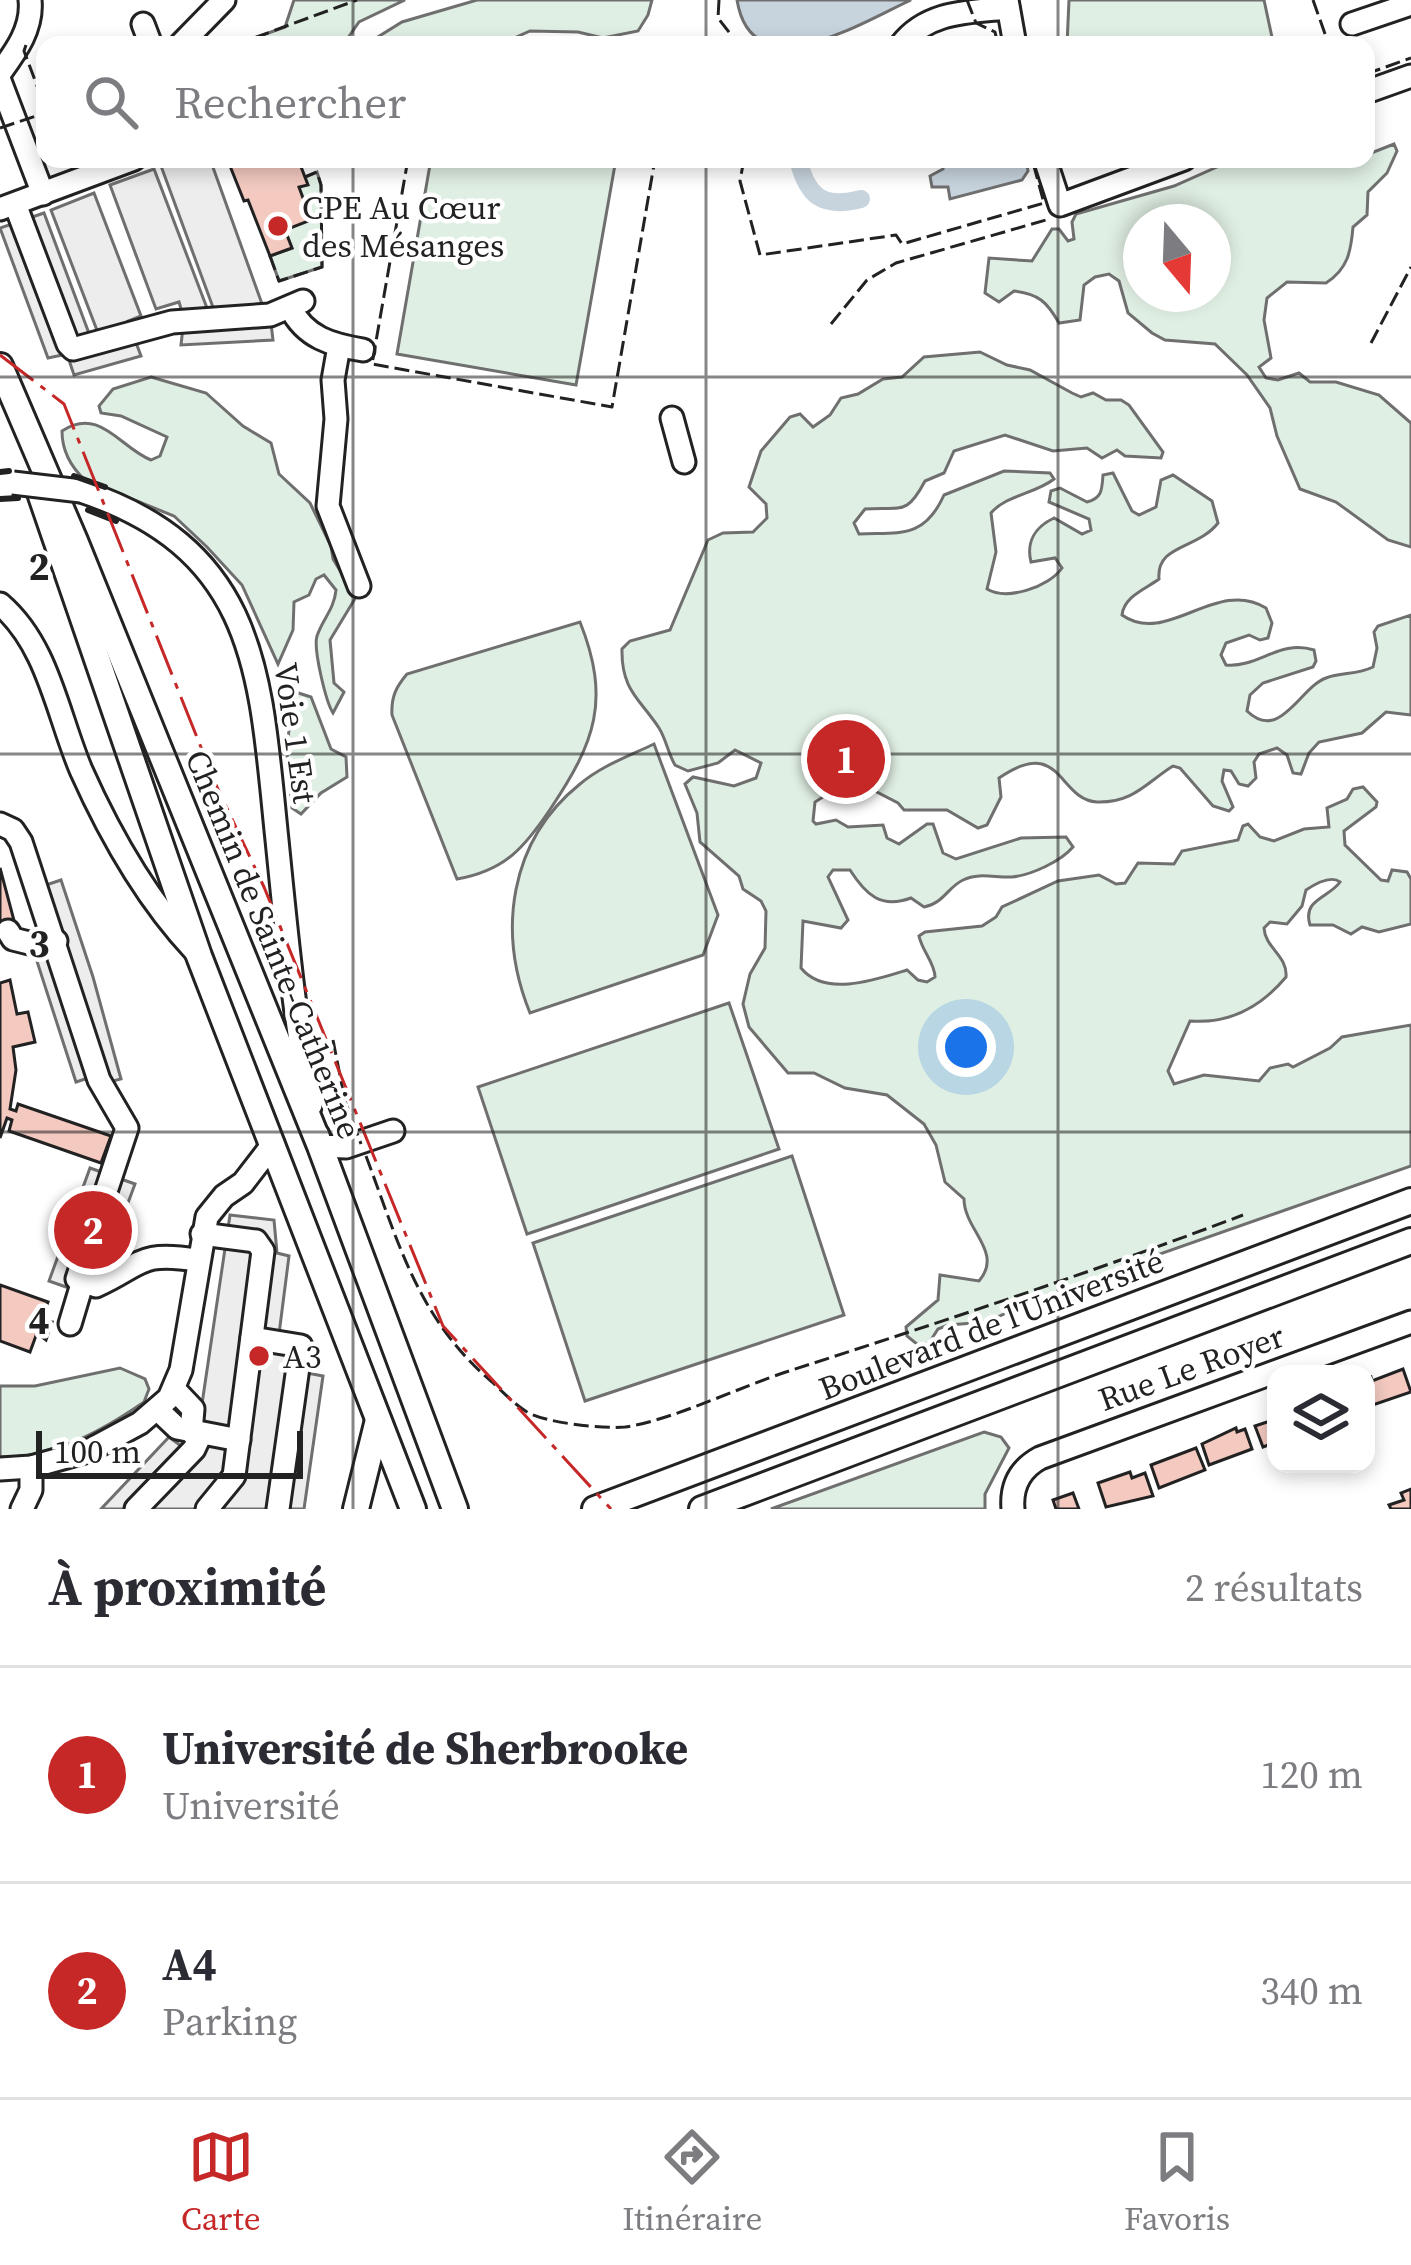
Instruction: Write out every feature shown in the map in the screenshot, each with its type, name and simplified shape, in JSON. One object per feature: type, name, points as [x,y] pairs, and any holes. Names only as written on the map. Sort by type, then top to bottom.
[{"type":"main road","name":"Chemin de Sainte-Catherine","points":[[0,366],[52,534],[199,956],[413,1509]]},
{"type":"main road","name":"Chemin de Sainte-Catherine","points":[[16,410],[75,541],[320,1146],[455,1509]]},
{"type":"main road","points":[[276,1153],[320,1146]]},
{"type":"main road","name":"Boulevard de l'Université","points":[[595,1509],[1411,1201]]},
{"type":"main road","points":[[703,1509],[1411,1241]]},
{"type":"main road","points":[[356,1509],[379,1420]]},
{"type":"street","points":[[30,0],[32,11],[23,35],[0,77],[43,194]]},
{"type":"street","points":[[189,36],[224,0]]},
{"type":"street","points":[[908,36],[928,20],[1007,4],[1013,36]]},
{"type":"street","points":[[1352,24],[1411,4]]},
{"type":"street","points":[[1375,89],[1411,76]]},
{"type":"street","points":[[111,168],[8,207],[74,349],[172,322],[266,316],[297,304],[314,336],[363,350]]},
{"type":"street","points":[[1048,168],[1060,205],[1160,168]]},
{"type":"street","points":[[339,346],[333,380],[336,419],[328,506],[359,586]]},
{"type":"street","points":[[672,418],[683,462]]},
{"type":"street","name":"Voie 1 Est","points":[[6,483],[81,491],[140,516],[186,550],[225,598],[250,647],[262,698],[295,1017],[320,1146]]},
{"type":"street","points":[[0,604],[35,645],[82,770],[128,860],[160,915],[199,956]]},
{"type":"street","points":[[0,824],[18,836],[101,1084],[127,1128],[77,1279],[98,1285],[151,1256],[197,1260]]},
{"type":"street","points":[[8,931],[13,939],[33,944],[56,941]]},
{"type":"street","points":[[320,1146],[346,1147],[393,1131]]},
{"type":"street","points":[[0,1469],[32,1467],[88,1451],[158,1410],[175,1390],[202,1234],[214,1206],[276,1153]]},
{"type":"street","points":[[244,1183],[290,1188]]},
{"type":"street","points":[[202,1234],[253,1240],[262,1248],[231,1482],[207,1509]]},
{"type":"street","points":[[70,1324],[82,1284]]},
{"type":"street","name":"Rue Le Royer","points":[[1012,1502],[1026,1466],[1040,1458],[1411,1322]]},
{"type":"street","points":[[253,1338],[301,1346],[278,1509]]},
{"type":"street","points":[[136,1509],[194,1449],[193,1409],[175,1390]]},
{"type":"street","points":[[158,1410],[177,1428],[239,1440]]},
{"type":"street","points":[[22,1509],[31,1490],[32,1467]]},
{"type":"green space","points":[[294,0],[405,0],[359,22],[349,36],[260,36],[285,27]]},
{"type":"green space","points":[[477,0],[652,0],[638,31],[613,36],[530,31],[519,36],[379,36],[402,22]]},
{"type":"green space","points":[[1069,0],[1264,0],[1272,36],[1067,36]]},
{"type":"green space","points":[[1394,144],[1397,151],[1387,173],[1368,192],[1367,215],[1353,227],[1349,252],[1339,272],[1326,283],[1287,282],[1267,298],[1264,320],[1271,358],[1259,367],[1266,378],[1278,380],[1299,373],[1310,382],[1336,382],[1379,395],[1411,423],[1411,547],[1388,540],[1336,502],[1300,489],[1270,408],[1247,375],[1215,344],[1165,340],[1128,313],[1231,312],[1231,204],[1123,204],[1123,295],[1119,281],[1109,274],[1095,277],[1084,285],[1080,320],[1059,323],[1046,304],[1030,294],[1014,291],[999,302],[985,293],[989,258],[1032,261],[1052,229],[1059,229],[1068,241],[1074,239],[1076,214],[1174,186],[1215,168],[1375,168],[1375,151]]},
{"type":"green space","points":[[429,168],[614,168],[576,385],[397,354]]},
{"type":"green space","points":[[317,172],[322,267],[279,281],[270,256],[292,248],[285,230],[299,187],[307,184],[305,177]]},
{"type":"green space","points":[[980,352],[1030,370],[1081,397],[1093,393],[1106,400],[1121,400],[1163,452],[1161,458],[1125,456],[1117,450],[1102,458],[1087,448],[1053,451],[1005,435],[954,451],[944,473],[925,481],[907,505],[865,509],[854,523],[859,534],[919,527],[944,495],[1004,471],[1050,473],[1054,479],[991,513],[996,552],[987,589],[1016,593],[1048,581],[1062,568],[1055,558],[1031,562],[1031,542],[1042,526],[1054,518],[1082,534],[1091,530],[1089,519],[1049,502],[1051,491],[1060,488],[1087,502],[1100,493],[1103,475],[1113,473],[1132,511],[1139,515],[1156,507],[1161,480],[1173,475],[1212,501],[1218,523],[1164,559],[1159,579],[1131,598],[1122,615],[1139,623],[1156,623],[1229,601],[1266,608],[1272,623],[1268,638],[1249,635],[1226,643],[1221,655],[1226,665],[1290,648],[1314,650],[1316,661],[1313,667],[1263,683],[1250,695],[1247,711],[1270,721],[1289,710],[1316,683],[1373,667],[1378,626],[1411,615],[1411,715],[1386,712],[1362,733],[1319,742],[1301,774],[1293,773],[1287,755],[1277,748],[1259,754],[1254,762],[1256,778],[1248,786],[1224,770],[1222,781],[1233,807],[1229,811],[1213,806],[1173,766],[1130,795],[1097,802],[1084,799],[1047,766],[1020,767],[999,778],[1001,797],[987,825],[978,828],[947,810],[904,810],[867,787],[843,784],[815,802],[816,824],[836,820],[848,827],[883,825],[887,838],[899,844],[933,824],[943,853],[956,859],[1021,838],[1066,837],[1073,847],[1028,873],[963,880],[924,907],[911,898],[883,901],[868,893],[850,870],[833,870],[828,877],[848,920],[841,928],[803,921],[801,968],[811,977],[837,984],[907,970],[927,982],[935,977],[919,936],[925,932],[982,926],[1002,907],[1058,881],[1099,875],[1116,884],[1125,883],[1138,863],[1174,864],[1182,851],[1238,840],[1248,824],[1260,837],[1274,841],[1304,829],[1329,827],[1327,808],[1363,787],[1376,807],[1344,831],[1345,845],[1381,880],[1388,881],[1392,870],[1407,872],[1411,924],[1379,932],[1362,927],[1351,934],[1333,925],[1310,925],[1313,904],[1340,882],[1328,880],[1306,890],[1302,906],[1287,924],[1270,922],[1264,928],[1284,963],[1286,977],[1243,1011],[1218,1020],[1190,1021],[1168,1071],[1174,1084],[1204,1075],[1259,1081],[1270,1068],[1293,1067],[1342,1037],[1411,1025],[1411,1166],[1134,1263],[1071,1301],[1036,1299],[987,1322],[948,1325],[938,1329],[929,1343],[918,1345],[907,1336],[906,1327],[938,1300],[940,1275],[979,1281],[986,1270],[985,1250],[964,1199],[945,1182],[936,1145],[924,1124],[887,1095],[845,1088],[814,1073],[788,1073],[749,1027],[743,1004],[750,974],[765,948],[766,911],[761,901],[743,889],[739,876],[700,842],[697,813],[685,784],[693,777],[734,786],[756,778],[761,763],[735,750],[718,763],[688,771],[675,765],[659,728],[628,684],[622,649],[630,641],[670,630],[708,540],[723,533],[753,532],[767,518],[766,504],[749,487],[761,451],[790,417],[800,414],[813,427],[830,415],[841,398],[883,379],[902,377],[924,357]]},
{"type":"green space","points":[[151,377],[206,393],[271,443],[279,474],[310,503],[333,559],[356,597],[330,640],[334,683],[344,692],[333,713],[317,652],[317,636],[336,590],[324,575],[316,579],[309,595],[294,602],[293,630],[278,664],[242,585],[207,547],[174,516],[85,480],[68,458],[62,431],[88,423],[151,460],[160,456],[167,437],[121,416],[101,413],[99,406],[113,389]]},
{"type":"green space","points":[[580,622],[595,675],[596,698],[594,720],[578,762],[522,845],[488,870],[457,879],[392,715],[397,688],[407,674]]},
{"type":"green space","points":[[289,690],[311,697],[331,749],[346,757],[347,777],[321,793],[301,814],[292,808],[283,695]]},
{"type":"green space","points":[[654,744],[718,915],[703,955],[530,1013],[514,951],[516,890],[524,860],[556,807],[580,784]]},
{"type":"green space","points":[[729,1003],[779,1149],[527,1234],[478,1087]]},
{"type":"green space","points":[[792,1156],[844,1315],[585,1401],[533,1243]]},
{"type":"green space","points":[[120,1368],[145,1379],[149,1389],[144,1402],[76,1441],[39,1453],[0,1457],[0,1386],[35,1386]]},
{"type":"green space","points":[[984,1432],[1001,1437],[1009,1448],[985,1494],[985,1509],[771,1509]]},
{"type":"shaded area","points":[[737,0],[911,0],[833,36],[757,36],[747,27]]},
{"type":"shaded area","points":[[162,168],[213,168],[266,315],[270,315],[273,340],[181,345],[184,319],[179,302],[156,309],[110,185],[154,169],[207,308],[214,310]]},
{"type":"shaded area","points":[[943,169],[1028,171],[1022,180],[950,199],[948,187],[932,187],[930,176]]},
{"type":"shaded area","points":[[94,193],[141,316],[128,321],[141,356],[74,375],[67,354],[48,358],[0,228],[44,213],[90,336],[98,333],[51,210]]},
{"type":"shaded area","points":[[61,880],[121,1079],[101,1084],[97,1075],[76,1082],[33,949],[55,941],[46,885]]},
{"type":"shaded area","points":[[90,1168],[135,1184],[106,1262],[83,1254],[77,1279],[66,1287],[49,1281]]},
{"type":"shaded area","name":"A3","points":[[230,1215],[274,1220],[277,1253],[289,1256],[279,1334],[310,1339],[307,1373],[323,1376],[304,1509],[101,1509],[169,1437],[181,1446],[199,1424]]},
{"type":"building","points":[[231,168],[301,168],[308,185],[299,187],[311,220],[285,230],[292,248],[270,256],[248,200],[244,201]]},
{"type":"building","points":[[0,868],[16,928],[0,942]]},
{"type":"building","points":[[10,980],[17,1014],[28,1012],[35,1042],[13,1047],[16,1070],[10,1109],[16,1111],[18,1104],[111,1136],[101,1163],[9,1131],[12,1120],[7,1118],[0,1138],[0,983]]},
{"type":"building","points":[[0,1285],[48,1302],[41,1321],[52,1322],[46,1340],[37,1333],[30,1352],[0,1341]]},
{"type":"building","points":[[1403,1369],[1411,1392],[1375,1404],[1375,1380]]},
{"type":"building","points":[[1267,1422],[1267,1445],[1263,1447],[1255,1426]]},
{"type":"building","points":[[1236,1428],[1237,1432],[1245,1429],[1252,1449],[1209,1465],[1202,1444]]},
{"type":"building","points":[[1196,1448],[1205,1470],[1159,1488],[1151,1465]]},
{"type":"building","points":[[1130,1472],[1132,1478],[1145,1473],[1153,1496],[1106,1507],[1098,1483]]},
{"type":"building","points":[[1411,1489],[1411,1509],[1391,1509],[1389,1505],[1404,1500],[1401,1493]]},
{"type":"building","points":[[1073,1493],[1079,1509],[1056,1509],[1053,1500]]},
{"type":"waterway","points":[[801,168],[818,197],[836,202],[861,199]]},
{"type":"fence","points":[[259,36],[357,0]]},
{"type":"fence","points":[[719,0],[718,18],[732,36]]},
{"type":"fence","points":[[967,0],[976,23],[996,36]]},
{"type":"fence","points":[[1313,0],[1326,36]]},
{"type":"fence","points":[[26,45],[36,83]]},
{"type":"fence","points":[[1375,71],[1411,58]]},
{"type":"fence","points":[[0,128],[36,116]]},
{"type":"fence","points":[[406,168],[372,364],[612,407],[653,168]]},
{"type":"fence","points":[[742,168],[740,181],[760,255],[896,235],[902,244],[1044,203],[1034,168]]},
{"type":"fence","points":[[270,256],[279,281],[322,267],[321,185],[317,172],[305,177]]},
{"type":"fence","points":[[831,324],[867,280],[896,263],[1046,220]]},
{"type":"fence","points":[[1371,343],[1411,267]]},
{"type":"fence","points":[[333,1040],[345,1101],[361,1144]]},
{"type":"fence","points":[[366,1156],[414,1278],[428,1306],[467,1358],[527,1412],[603,1427],[663,1418],[1243,1215]]},
{"type":"wall","points":[[0,472],[9,471]]},
{"type":"wall","points":[[74,476],[105,487]]},
{"type":"wall","points":[[0,499],[18,498]]},
{"type":"wall","points":[[88,510],[116,521]]},
{"type":"power","points":[[0,355],[64,404],[216,785],[264,887],[443,1326],[611,1509]]},
{"type":"place","name":"CPE Au Cœur des Mésanges","points":[[278,226]]},
{"type":"place","name":"Université de Sherbrooke","points":[[846,759]]},
{"type":"place","name":"A4","points":[[93,1230]]},
{"type":"place","name":"A3","points":[[259,1356]]}]
